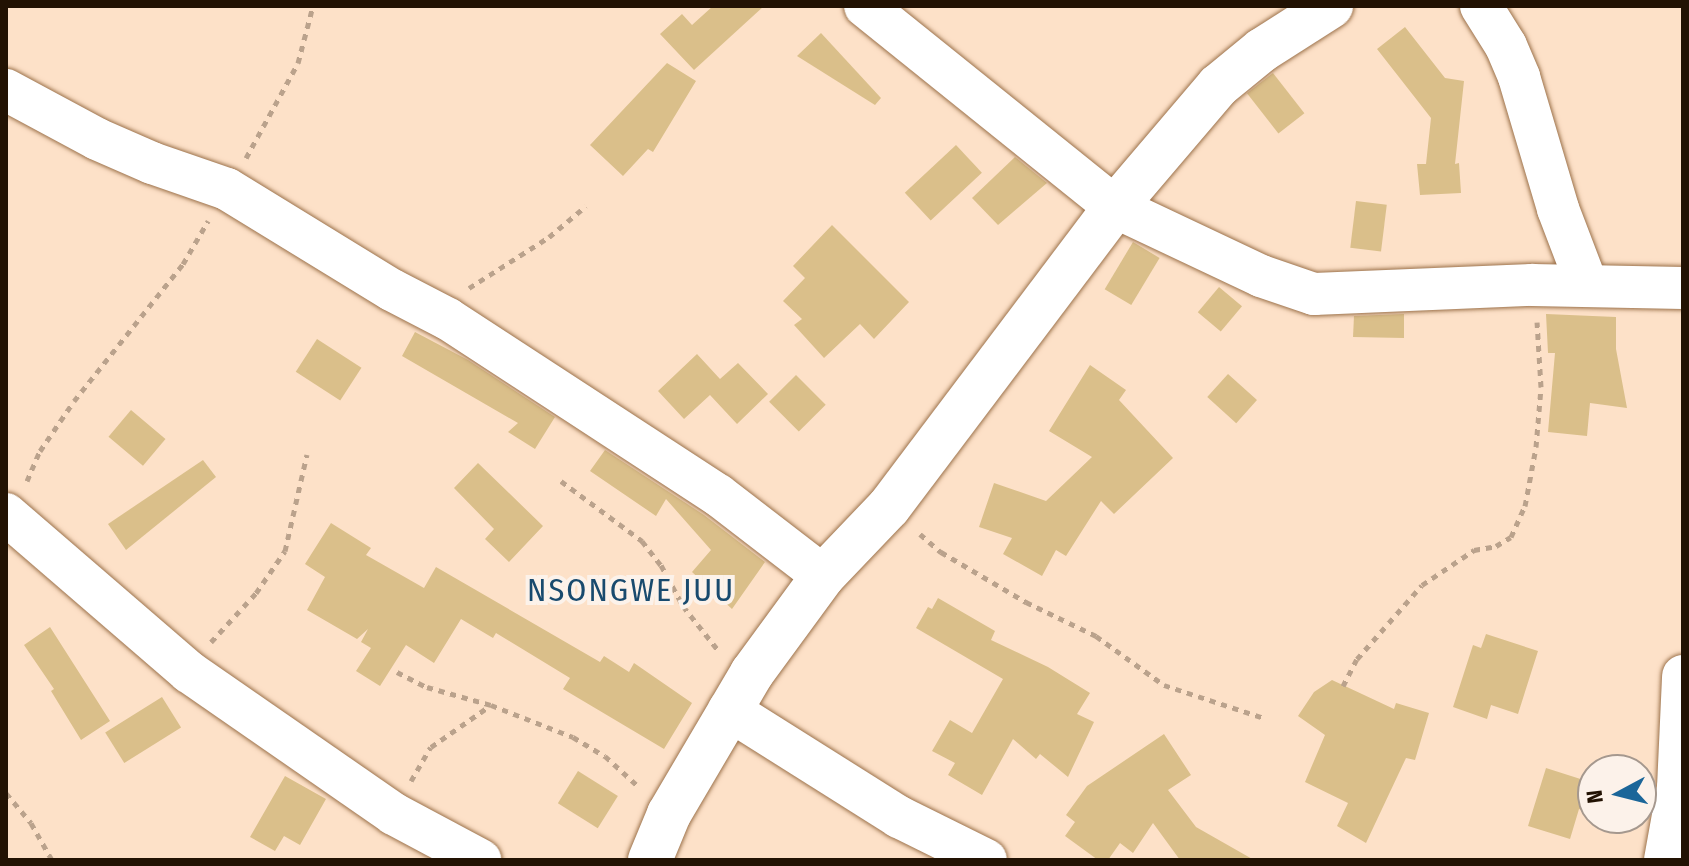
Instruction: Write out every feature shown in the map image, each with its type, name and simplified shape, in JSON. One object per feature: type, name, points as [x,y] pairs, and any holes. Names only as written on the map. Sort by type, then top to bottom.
[{"type":"street","points":[[865,6],[1115,207],[1261,276],[1314,294],[1532,285],[1683,288]]},
{"type":"street","points":[[650,860],[669,814],[752,673],[823,576],[889,507],[1115,207],[1218,86],[1262,50],[1331,6]]},
{"type":"street","points":[[1481,6],[1506,46],[1519,77],[1558,209],[1587,285]]},
{"type":"street","points":[[6,90],[138,157],[227,189],[392,290],[448,319],[718,495],[823,576]]},
{"type":"street","points":[[8,516],[189,672],[394,814],[480,860]]},
{"type":"street","points":[[1665,860],[1678,788],[1683,676]]},
{"type":"street","points":[[729,710],[899,817],[986,860]]},
{"type":"path","points":[[8,516],[40,451],[100,364],[183,264],[298,63],[313,6]]},
{"type":"path","points":[[448,319],[471,286],[549,237],[586,206]]},
{"type":"path","points":[[1343,686],[1357,659],[1422,585],[1474,550],[1496,546],[1511,537],[1525,506],[1536,447],[1541,387],[1532,285]]},
{"type":"path","points":[[189,672],[216,636],[256,593],[285,551],[307,454]]},
{"type":"path","points":[[561,481],[642,541],[661,565],[683,606],[719,651],[752,673]]},
{"type":"path","points":[[889,507],[941,552],[1026,602],[1096,636],[1164,685],[1264,718]]},
{"type":"path","points":[[397,672],[427,687],[491,705],[573,737],[605,756],[669,814]]},
{"type":"path","points":[[394,814],[431,747],[491,705]]},
{"type":"path","points":[[6,793],[31,823],[52,860]]},
{"type":"building","points":[[713,6],[764,6],[694,70],[660,34],[682,14],[692,25]]},
{"type":"building","points":[[1405,27],[1445,78],[1464,81],[1455,164],[1459,163],[1461,193],[1420,195],[1417,164],[1426,164],[1431,118],[1377,49]]},
{"type":"building","points":[[821,33],[881,98],[875,105],[797,56]]},
{"type":"building","points":[[667,63],[696,81],[653,152],[648,149],[623,176],[590,145]]},
{"type":"building","points":[[1273,73],[1304,113],[1278,134],[1247,93]]},
{"type":"building","points":[[956,145],[982,173],[931,221],[905,193]]},
{"type":"building","points":[[1015,157],[1047,183],[998,225],[972,198]]},
{"type":"building","points":[[1356,201],[1387,205],[1381,251],[1350,248]]},
{"type":"building","points":[[832,225],[909,302],[874,339],[860,324],[824,358],[794,325],[802,319],[783,301],[805,278],[793,266]]},
{"type":"building","points":[[1133,242],[1160,258],[1131,305],[1105,289]]},
{"type":"building","points":[[1219,287],[1242,306],[1221,332],[1198,312]]},
{"type":"building","points":[[1404,314],[1404,338],[1353,337],[1354,316]]},
{"type":"building","points":[[1546,314],[1616,317],[1616,349],[1627,408],[1590,403],[1587,436],[1548,432],[1555,353],[1548,353]]},
{"type":"building","points":[[415,332],[468,360],[555,417],[535,449],[508,432],[518,423],[402,356]]},
{"type":"building","points":[[317,339],[361,368],[340,401],[296,372]]},
{"type":"building","points":[[697,354],[720,379],[738,363],[768,394],[737,424],[710,395],[684,419],[658,391]]},
{"type":"building","points":[[1090,365],[1126,390],[1119,400],[1173,458],[1114,514],[1101,501],[1066,556],[1056,550],[1042,576],[1003,554],[1012,538],[979,527],[994,483],[1046,501],[1092,457],[1049,431]]},
{"type":"building","points":[[1228,374],[1257,400],[1236,423],[1207,397]]},
{"type":"building","points":[[796,375],[826,405],[799,432],[769,402]]},
{"type":"building","points":[[131,410],[165,439],[143,466],[109,437]]},
{"type":"building","points":[[605,450],[704,515],[765,562],[732,609],[692,572],[711,550],[666,499],[656,516],[590,471]]},
{"type":"building","points":[[203,460],[216,477],[126,550],[108,524]]},
{"type":"building","points":[[478,463],[543,526],[509,562],[485,539],[494,529],[454,488]]},
{"type":"building","points":[[331,523],[371,548],[366,555],[424,588],[436,567],[600,662],[604,656],[629,672],[634,663],[692,703],[664,749],[563,689],[570,678],[496,633],[493,638],[461,619],[434,663],[406,645],[380,686],[356,671],[371,648],[361,642],[368,629],[357,639],[307,610],[325,577],[305,564]]},
{"type":"building","points":[[938,598],[995,631],[991,640],[1048,667],[1090,693],[1077,714],[1094,722],[1068,777],[1040,754],[1036,759],[1013,739],[982,795],[948,775],[955,763],[932,751],[950,720],[972,733],[1003,679],[916,628],[928,607],[932,609]]},
{"type":"building","points":[[50,627],[110,721],[81,740],[51,691],[54,689],[24,645]]},
{"type":"building","points":[[1486,634],[1538,651],[1518,714],[1491,705],[1487,719],[1453,707],[1473,645],[1481,648]]},
{"type":"building","points":[[1332,680],[1394,709],[1396,703],[1429,713],[1415,760],[1406,758],[1366,843],[1337,826],[1348,803],[1305,782],[1325,735],[1298,716],[1314,692]]},
{"type":"building","points":[[162,697],[181,728],[124,763],[105,733]]},
{"type":"building","points":[[1164,734],[1191,775],[1168,790],[1196,827],[1254,860],[1180,860],[1153,823],[1133,853],[1120,843],[1108,860],[1098,860],[1065,836],[1075,822],[1066,815],[1087,786]]},
{"type":"building","points":[[1546,768],[1577,778],[1577,816],[1570,839],[1528,826]]},
{"type":"building","points":[[578,771],[618,796],[598,828],[558,803]]},
{"type":"building","points":[[285,776],[326,799],[300,845],[284,836],[275,851],[250,837]]},
{"type":"district","name":"NSONGWE JUU","points":[[631,590]]}]
